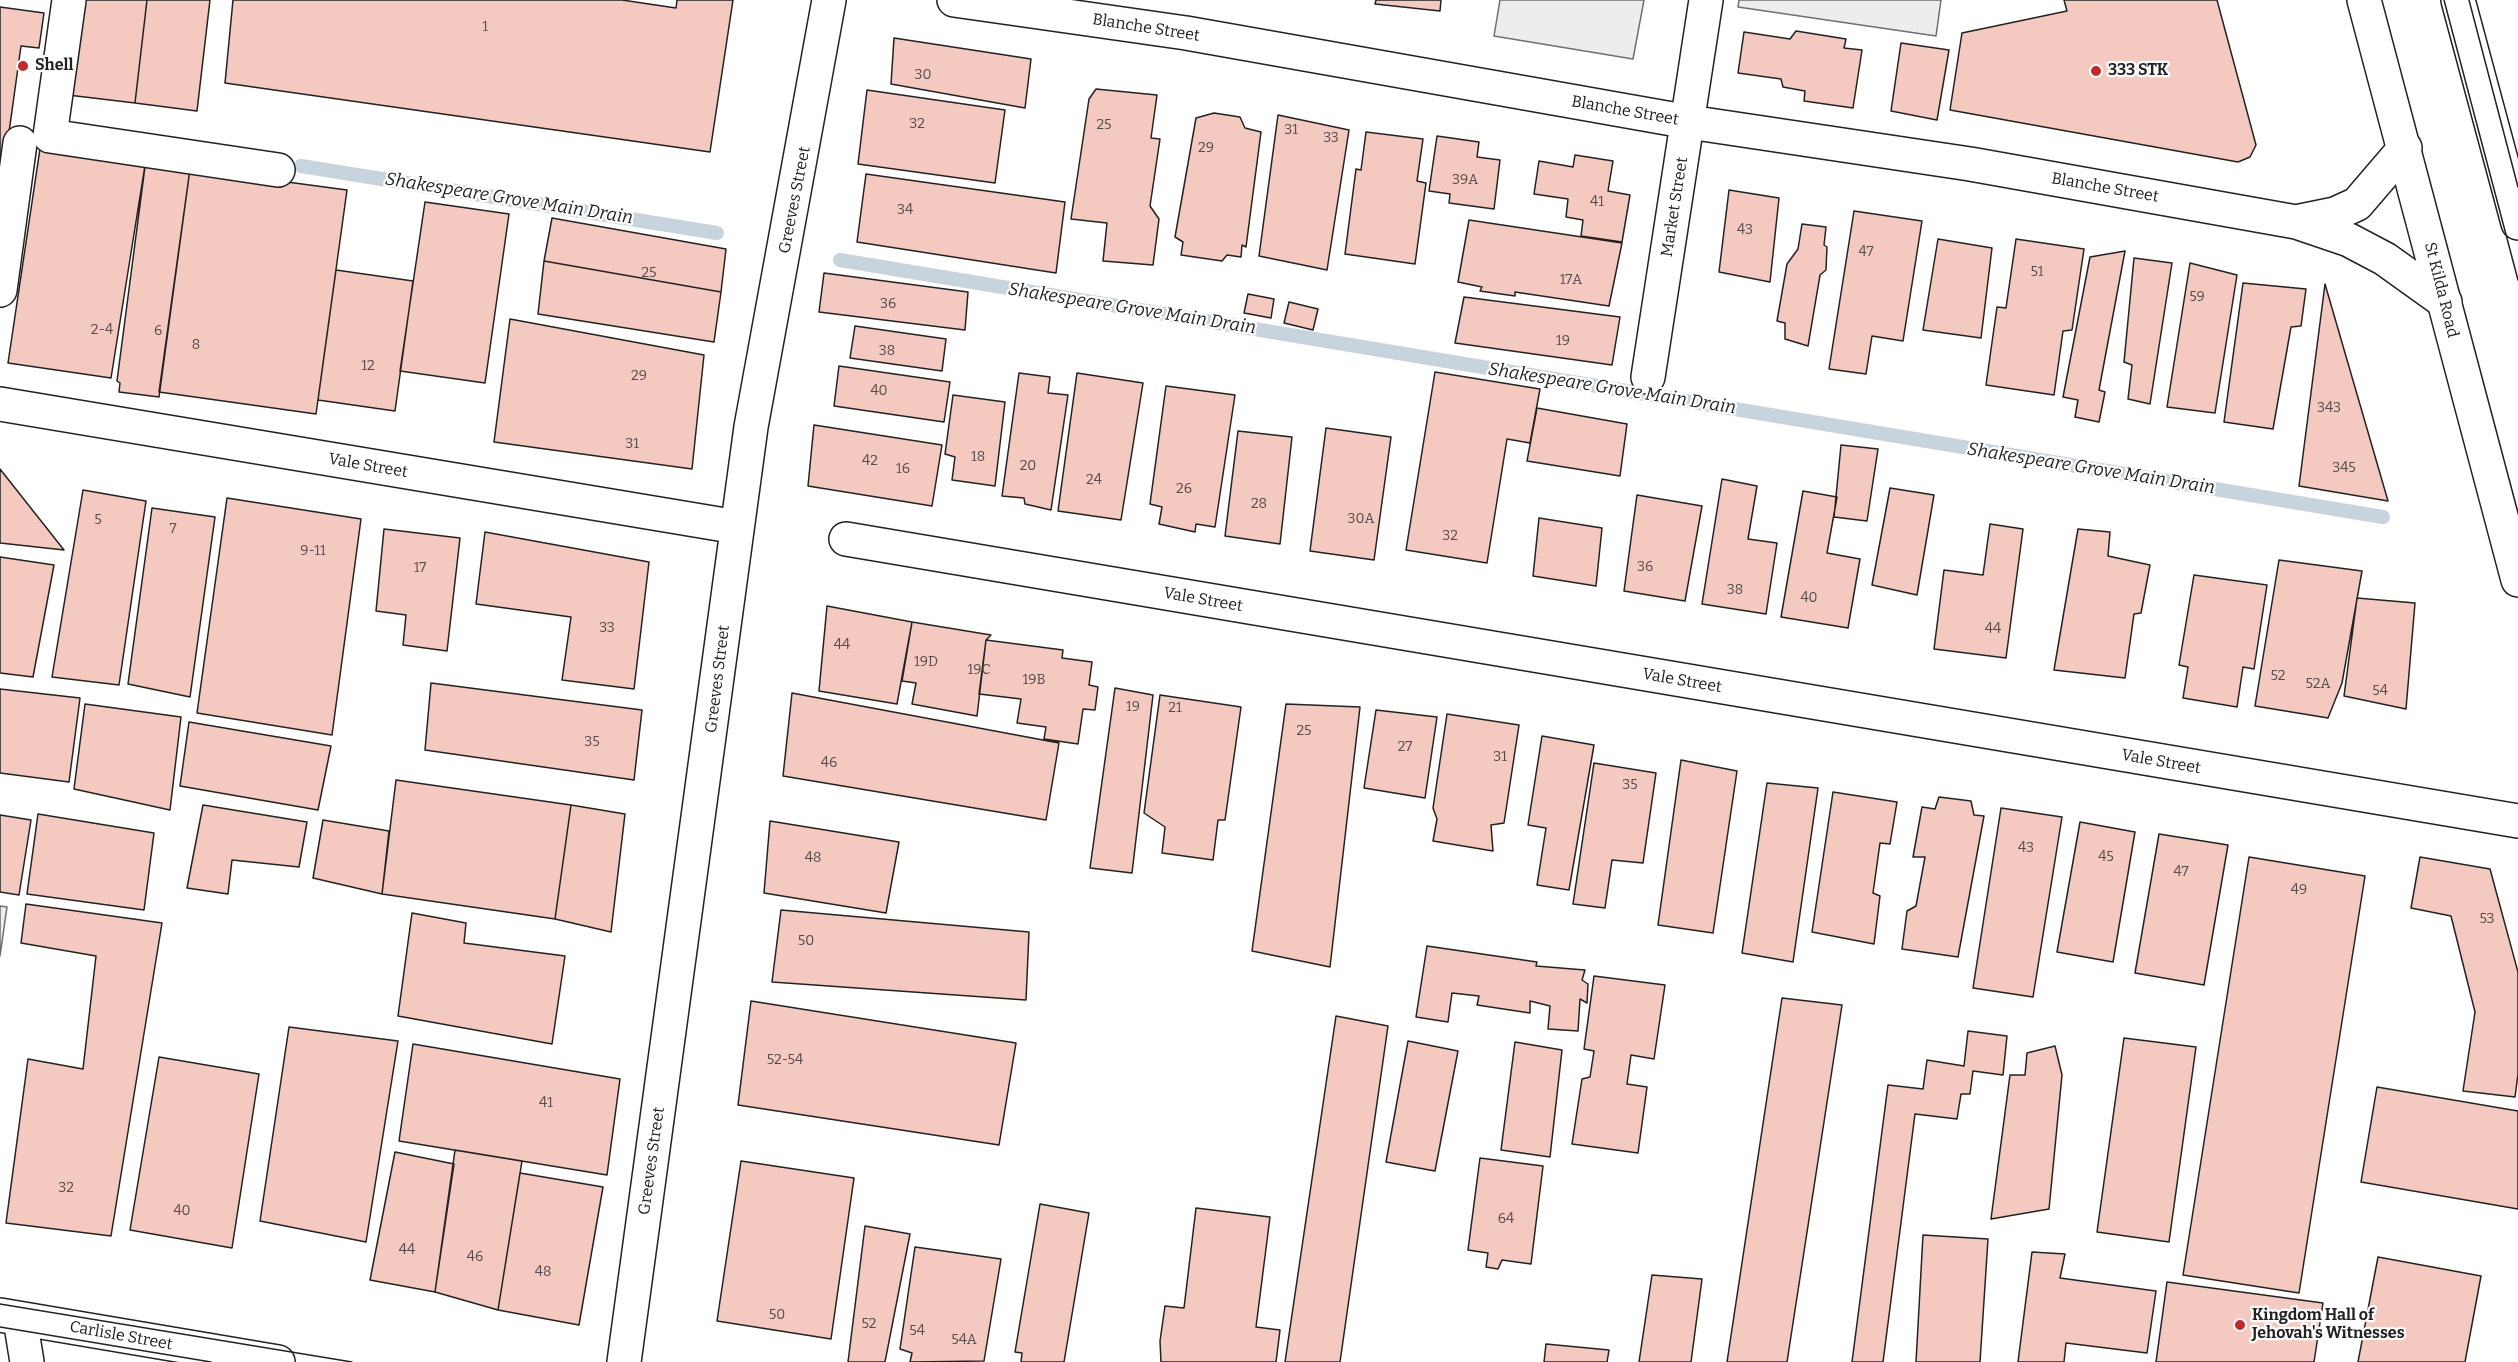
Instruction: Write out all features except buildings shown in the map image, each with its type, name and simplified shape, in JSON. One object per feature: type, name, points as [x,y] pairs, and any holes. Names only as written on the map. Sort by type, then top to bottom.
[{"type":"main road","points":[[69,0],[50,136],[278,170]]},
{"type":"main road","name":"Greeves Street","points":[[624,1362],[691,886],[752,427],[829,0]]},
{"type":"main road","name":"Blanche Street","points":[[954,0],[1186,33],[1689,122],[1970,164],[2296,222],[2349,240],[2385,259],[2445,302]]},
{"type":"main road","name":"Market Street","points":[[1648,377],[1706,0]]},
{"type":"main road","name":"St Kilda Road","points":[[2364,0],[2518,580]]},
{"type":"main road","points":[[2458,0],[2518,223]]},
{"type":"main road","points":[[0,290],[20,143]]},
{"type":"main road","name":"Blanche Street","points":[[2296,222],[2335,214],[2357,204],[2405,148]]},
{"type":"main road","name":"Vale Street","points":[[0,404],[737,527]]},
{"type":"main road","name":"Vale Street","points":[[846,539],[2518,821]]},
{"type":"main road","points":[[10,1317],[27,1362]]},
{"type":"main road","name":"Carlisle Street","points":[[10,1317],[278,1362]]},
{"type":"shaded area","points":[[1500,0],[1644,0],[1633,59],[1494,36]]},
{"type":"shaded area","points":[[1739,0],[1941,0],[1936,36],[1738,7]]},
{"type":"shaded area","points":[[0,906],[7,907],[0,956]]},
{"type":"waterway","name":"Shakespeare Grove Main Drain","points":[[301,166],[717,233]]},
{"type":"waterway","name":"Shakespeare Grove Main Drain","points":[[840,260],[2383,517]]},
{"type":"tram line","points":[[2444,0],[2518,280]]},
{"type":"tram line","points":[[2469,0],[2518,187]]},
{"type":"tram line","points":[[0,1304],[352,1362]]},
{"type":"tram line","points":[[0,1327],[211,1362]]},
{"type":"place","name":"Shell","points":[[23,66]]},
{"type":"place","name":"333 STK","points":[[2096,71]]},
{"type":"place","name":"Kingdom Hall of Jehovah's Witnesses","points":[[2240,1325]]}]
